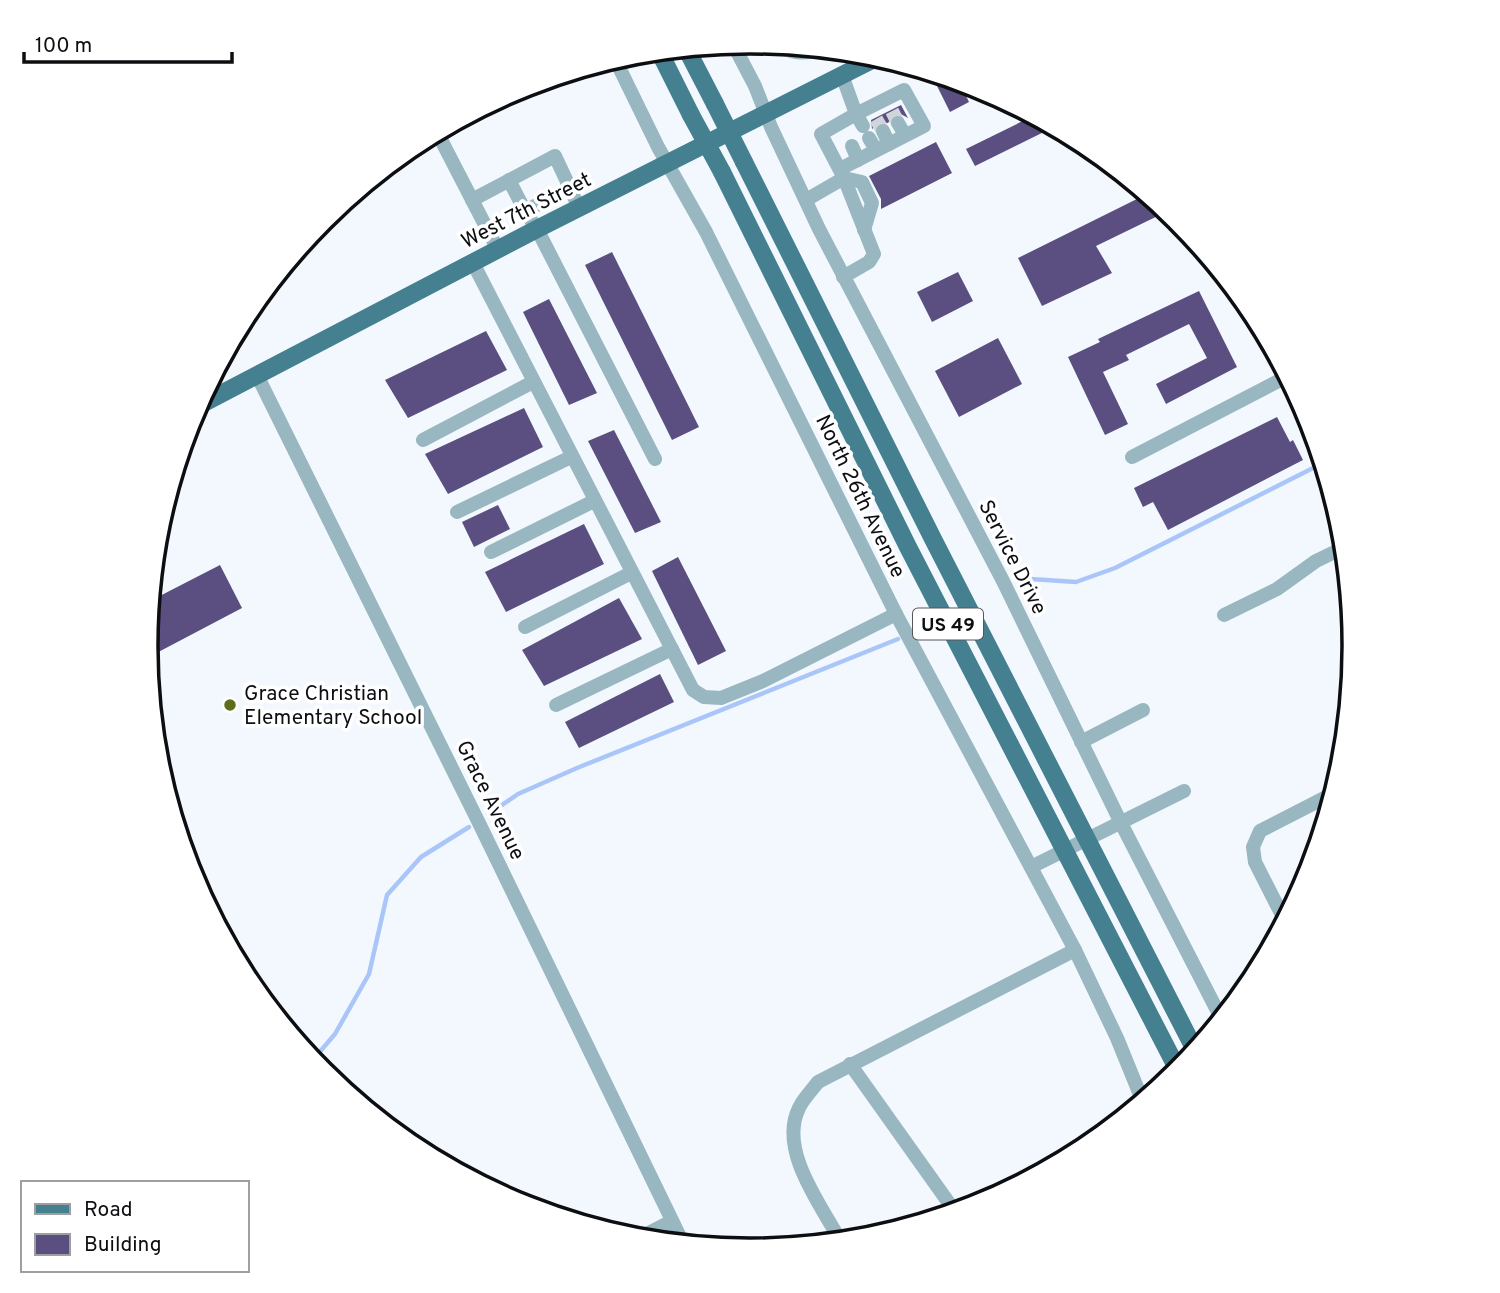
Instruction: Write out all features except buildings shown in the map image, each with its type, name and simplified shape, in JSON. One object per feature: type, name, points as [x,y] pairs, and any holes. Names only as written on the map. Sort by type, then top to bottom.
[{"type":"main road","name":"US 49","points":[[691,58],[1191,1042]]},
{"type":"main road","name":"US 49","points":[[664,61],[908,547],[1173,1061]]},
{"type":"main road","name":"West 7th Street","points":[[213,398],[537,229],[862,65]]},
{"type":"street","name":"Service Drive","points":[[738,55],[843,277],[1003,581],[1217,1010]]},
{"type":"street","name":"North 26th Avenue","points":[[620,69],[706,232],[896,614],[1075,950],[1117,1038],[1139,1093]]},
{"type":"street","points":[[842,75],[873,129]]},
{"type":"street","points":[[843,277],[869,262],[874,254],[842,174],[821,134],[849,141],[873,129],[895,117],[849,141]]},
{"type":"street","points":[[442,141],[498,250]]},
{"type":"street","points":[[806,200],[842,174],[849,141]]},
{"type":"street","points":[[472,200],[555,156],[579,208]]},
{"type":"street","points":[[509,180],[655,459]]},
{"type":"street","points":[[525,211],[570,188]]},
{"type":"street","points":[[472,263],[693,690],[704,698],[721,698],[763,681],[896,614]]},
{"type":"street","name":"Grace Avenue","points":[[257,375],[480,823],[679,1234]]},
{"type":"street","points":[[1132,457],[1279,381]]},
{"type":"street","points":[[424,440],[533,382]]},
{"type":"street","points":[[457,512],[571,457]]},
{"type":"street","points":[[491,552],[594,501]]},
{"type":"street","points":[[1224,615],[1277,589],[1316,561],[1334,552]]},
{"type":"street","points":[[525,627],[631,573]]},
{"type":"street","points":[[556,705],[672,649]]},
{"type":"street","points":[[1081,741],[1143,710]]},
{"type":"street","points":[[1031,867],[1184,791]]},
{"type":"street","points":[[1280,911],[1255,862],[1254,847],[1260,831],[1322,799]]},
{"type":"street","points":[[836,1232],[797,1161],[792,1139],[799,1107],[818,1082],[1075,950]]},
{"type":"street","points":[[850,1064],[949,1204]]},
{"type":"street","points":[[654,1230],[672,1221]]},
{"type":"waterway","points":[[1016,578],[1076,582],[1115,568],[1314,467]]},
{"type":"waterway","points":[[489,814],[518,794],[577,768],[898,639]]},
{"type":"waterway","points":[[319,1052],[335,1034],[369,974],[387,895],[421,857],[469,827]]},
{"type":"tunnel","points":[[892,111],[898,123]]},
{"type":"tunnel","points":[[876,119],[883,131]]},
{"type":"place","name":"Grace Christian Elementary School","points":[[230,705]]}]
